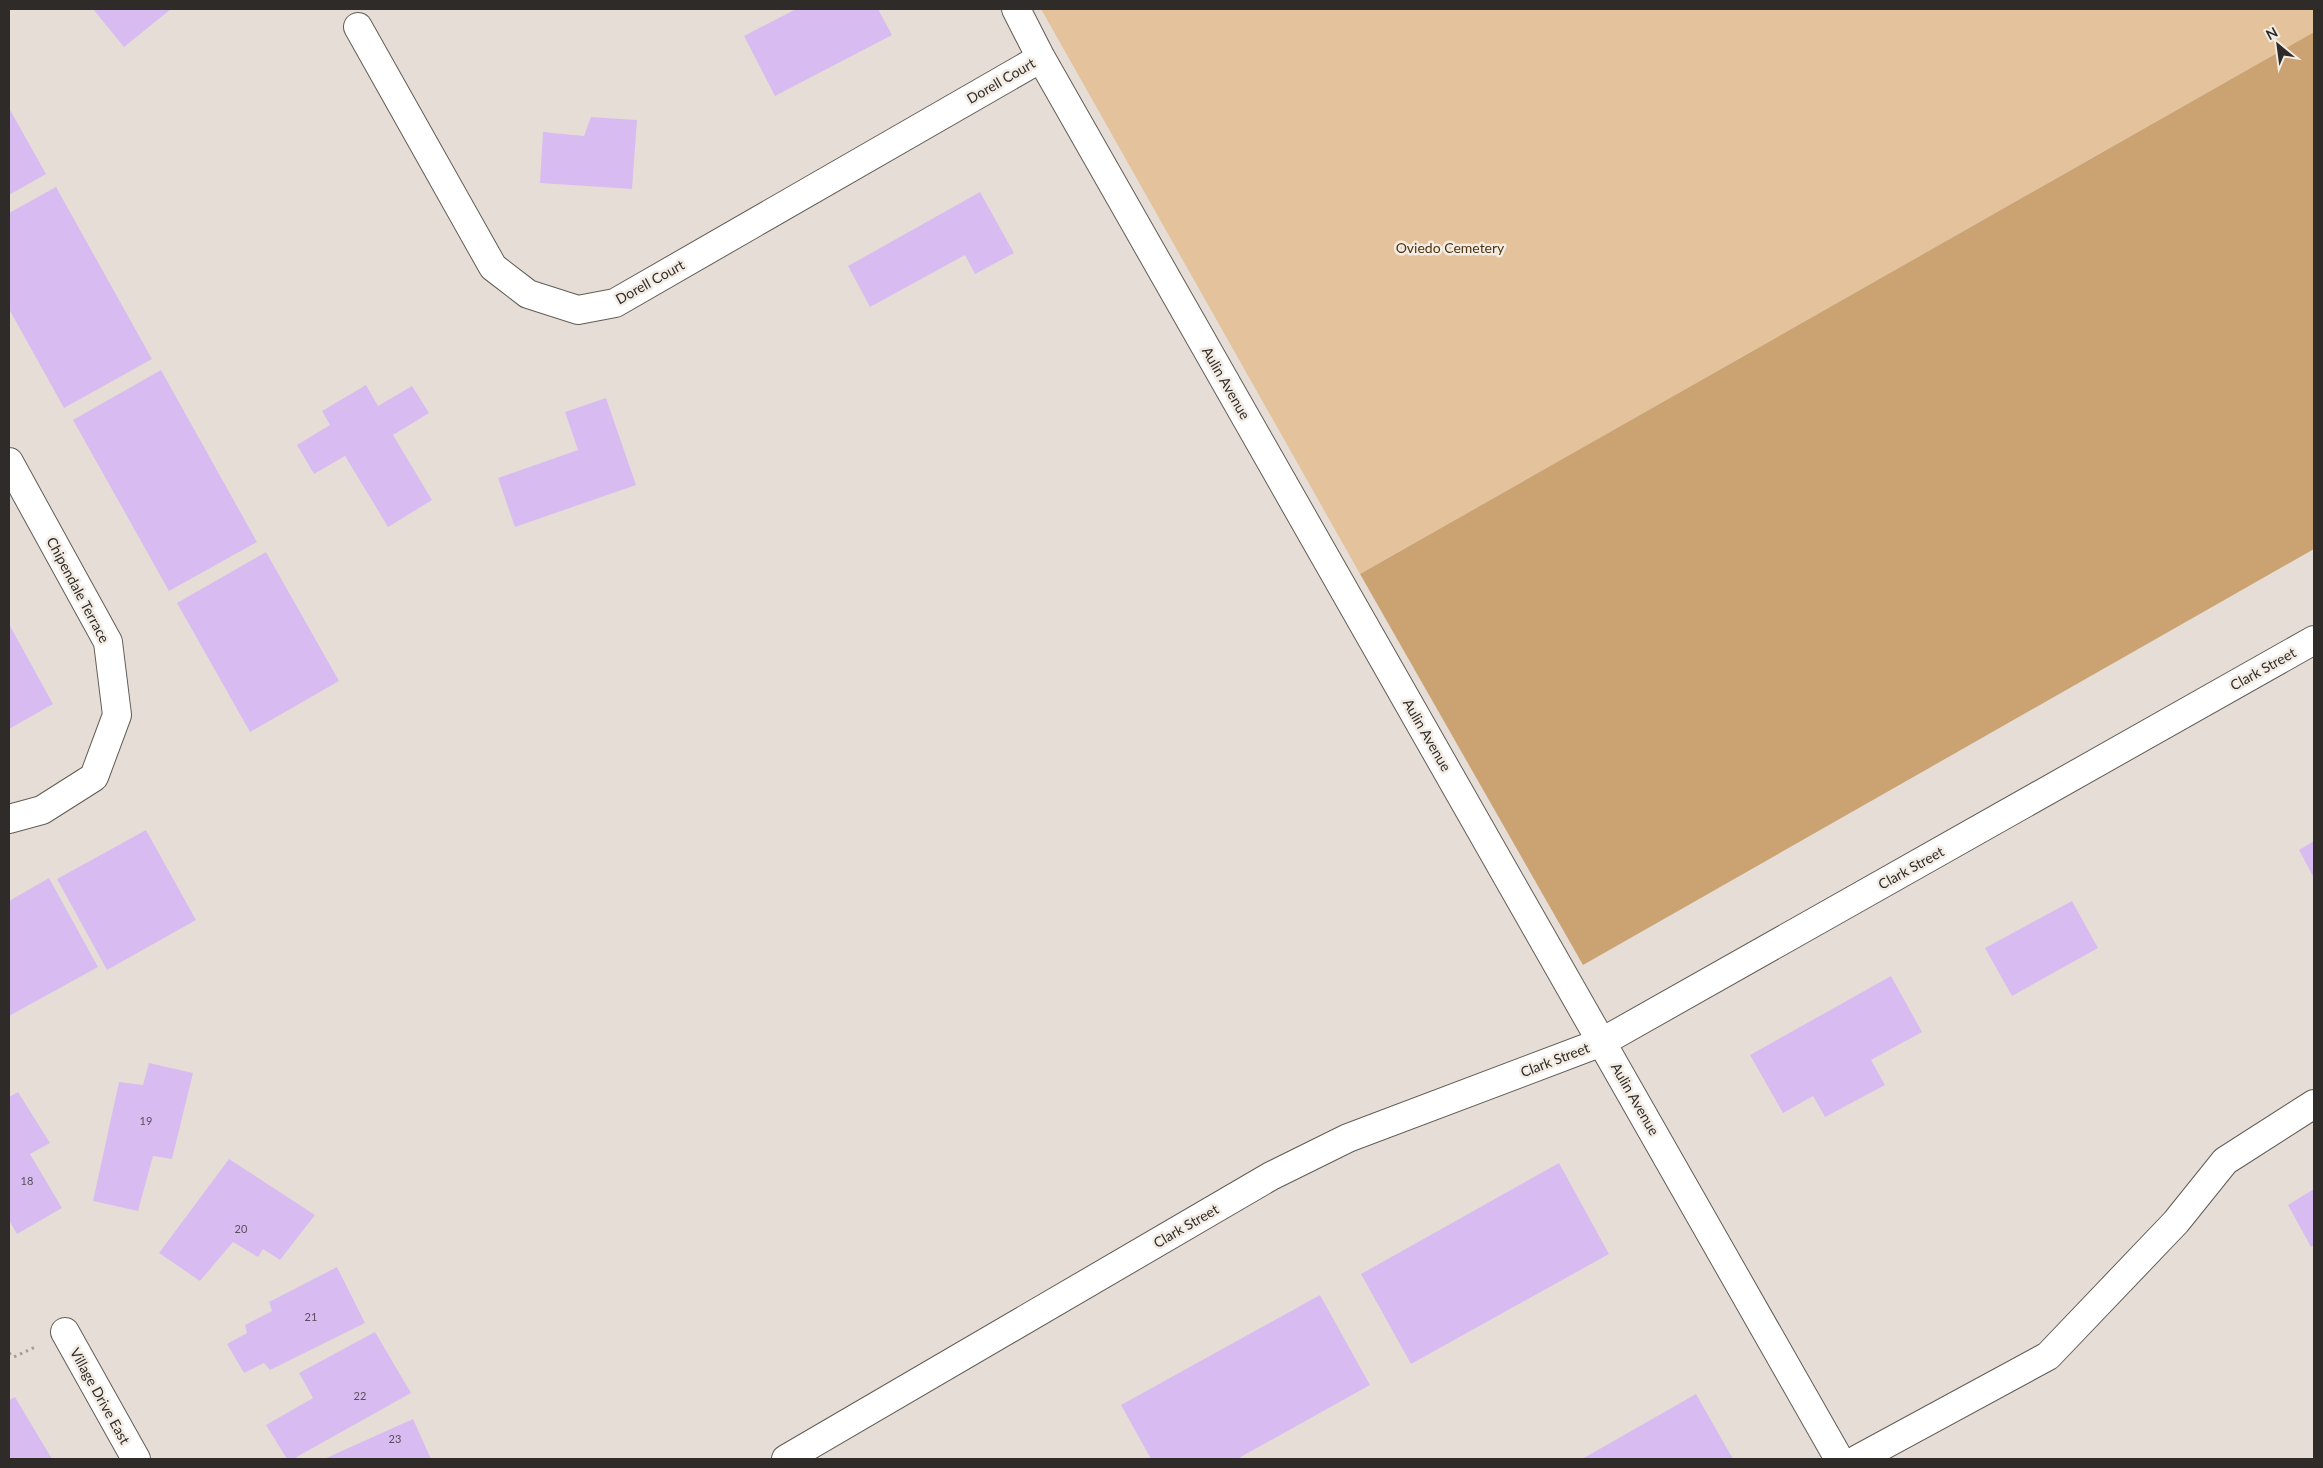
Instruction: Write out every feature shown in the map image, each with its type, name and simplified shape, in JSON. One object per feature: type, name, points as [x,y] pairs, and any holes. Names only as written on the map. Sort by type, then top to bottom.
[{"type":"street","name":"Aulin Avenue","points":[[1016,9],[1041,58],[1839,1459]]},
{"type":"street","name":"Dorell Court","points":[[358,27],[494,267],[528,294],[578,310],[615,303],[1041,58]]},
{"type":"street","name":"Chipendale Terrace","points":[[9,462],[108,642],[117,715],[94,777],[42,810],[9,819]]},
{"type":"street","name":"Clark Street","points":[[786,1459],[1272,1176],[1348,1138],[1602,1042],[2314,640]]},
{"type":"street","points":[[1858,1459],[2048,1356],[2176,1222],[2225,1161],[2314,1104]]},
{"type":"street","name":"Village Drive East","points":[[65,1332],[136,1459]]},
{"type":"green space","name":"Oviedo Cemetery","points":[[1041,9],[2314,9],[2314,32],[1360,574]]},
{"type":"shaded area","points":[[2314,32],[2314,549],[1583,965],[1360,574]]},
{"type":"building","points":[[93,9],[171,9],[124,47]]},
{"type":"building","points":[[796,9],[878,9],[892,35],[775,96],[744,36]]},
{"type":"building","points":[[9,108],[46,174],[9,195]]},
{"type":"building","points":[[591,117],[637,120],[632,189],[540,183],[543,132],[584,136]]},
{"type":"building","points":[[56,187],[152,359],[64,408],[9,309],[9,213]]},
{"type":"building","points":[[980,192],[1014,253],[975,274],[965,255],[870,307],[848,266]]},
{"type":"building","points":[[161,370],[257,542],[169,591],[73,420]]},
{"type":"building","points":[[366,385],[378,406],[412,386],[429,413],[393,435],[432,500],[388,527],[345,456],[314,474],[297,445],[330,425],[322,411]]},
{"type":"building","points":[[606,398],[636,485],[515,527],[498,478],[578,450],[565,412]]},
{"type":"building","points":[[266,552],[339,681],[250,732],[177,603]]},
{"type":"building","points":[[9,624],[53,704],[9,729]]},
{"type":"building","points":[[146,830],[196,920],[107,970],[57,879]]},
{"type":"building","points":[[2314,841],[2314,878],[2299,850]]},
{"type":"building","points":[[49,878],[98,967],[9,1016],[9,901]]},
{"type":"building","points":[[2072,901],[2098,948],[2012,996],[1985,948]]},
{"type":"building","points":[[1891,976],[1922,1032],[1871,1060],[1885,1085],[1825,1117],[1813,1096],[1783,1113],[1750,1055]]},
{"type":"building","points":[[149,1063],[193,1073],[172,1159],[153,1156],[138,1211],[93,1201],[119,1082],[143,1085]]},
{"type":"building","points":[[18,1092],[50,1143],[30,1154],[62,1208],[17,1234],[9,1220],[9,1097]]},
{"type":"building","points":[[229,1159],[315,1215],[280,1260],[263,1249],[258,1257],[233,1242],[200,1281],[159,1253]]},
{"type":"building","points":[[1559,1163],[1609,1254],[1411,1364],[1361,1274]]},
{"type":"building","points":[[2314,1189],[2314,1245],[2311,1247],[2288,1205]]},
{"type":"building","points":[[337,1267],[365,1323],[270,1370],[264,1363],[244,1373],[227,1344],[247,1333],[245,1325],[272,1311],[269,1302]]},
{"type":"building","points":[[1320,1295],[1370,1385],[1237,1459],[1151,1459],[1121,1405]]},
{"type":"building","points":[[375,1332],[411,1393],[293,1459],[287,1459],[266,1425],[313,1398],[299,1373]]},
{"type":"building","points":[[1696,1394],[1733,1459],[1582,1459]]},
{"type":"building","points":[[15,1397],[52,1459],[9,1459],[9,1400]]},
{"type":"building","points":[[413,1419],[431,1459],[324,1459]]}]
